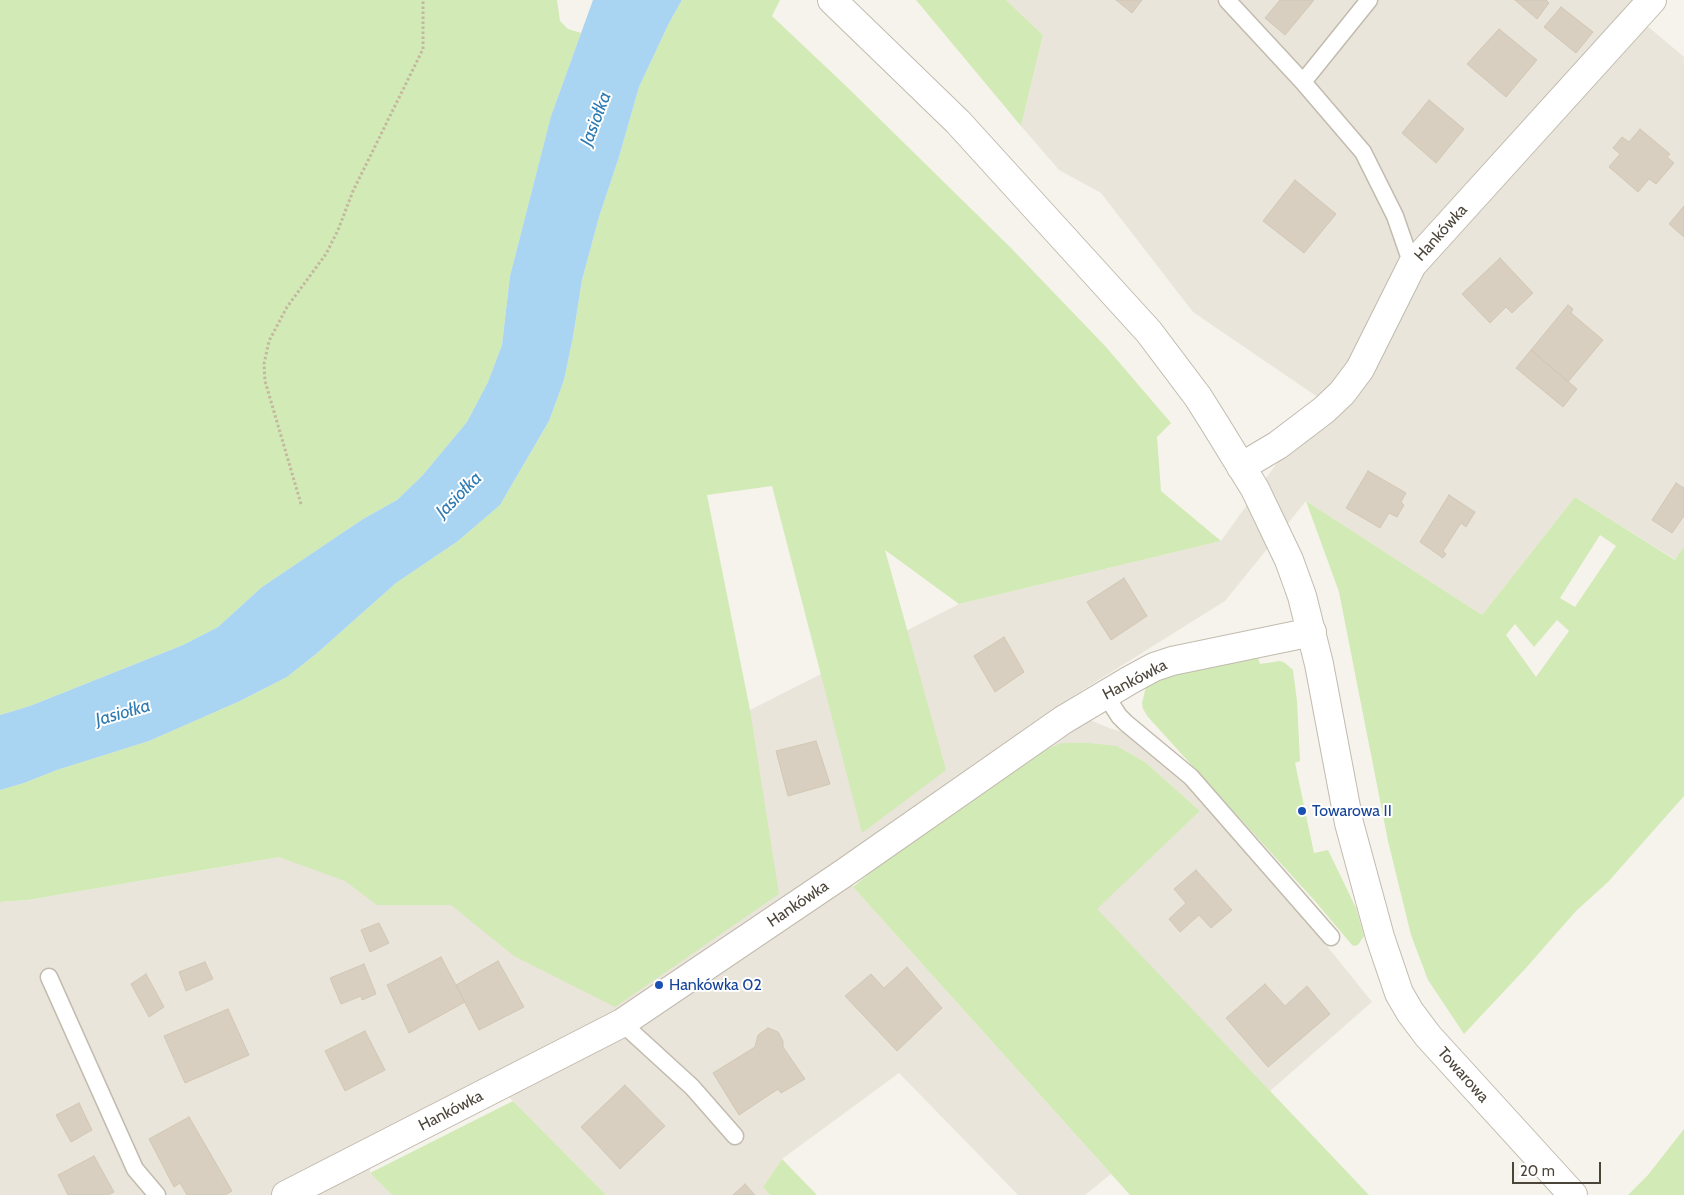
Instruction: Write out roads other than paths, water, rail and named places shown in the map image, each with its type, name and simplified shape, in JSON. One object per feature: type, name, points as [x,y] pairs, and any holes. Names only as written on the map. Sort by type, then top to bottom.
[{"type":"street","name":"Towarowa","points":[[832,0],[958,122],[1148,332],[1198,396],[1255,489],[1289,560],[1302,596],[1312,632],[1350,824],[1380,937],[1399,993],[1428,1036],[1573,1195]]},
{"type":"street","name":"Hankówka","points":[[1241,467],[1278,445],[1324,410],[1342,392],[1360,369],[1412,265],[1652,0]]},
{"type":"street","name":"Hankówka","points":[[286,1195],[622,1023],[836,878],[1046,732],[1105,694],[1154,667],[1172,661],[1312,632]]},
{"type":"lane","points":[[1227,0],[1303,82],[1363,152],[1395,216],[1412,265]]},
{"type":"lane","points":[[1303,82],[1369,0]]},
{"type":"lane","points":[[1105,694],[1119,716],[1126,723],[1191,777],[1331,937]]},
{"type":"lane","points":[[49,977],[135,1170],[157,1195]]},
{"type":"lane","points":[[622,1023],[692,1087],[735,1136]]},
{"type":"water","name":"Jasiołka","points":[[593,0],[682,0],[639,87],[599,217],[582,280],[564,380],[549,421],[500,505],[458,541],[396,583],[316,654],[287,677],[240,701],[149,741],[0,790],[0,715],[30,706],[183,645],[218,627],[262,587],[363,519],[397,500],[422,476],[467,422],[488,382],[502,345],[510,276],[551,116]]},
{"type":"place","name":"Towarowa II","points":[[1302,811]]},
{"type":"place","name":"Hankówka 02","points":[[659,985]]}]
